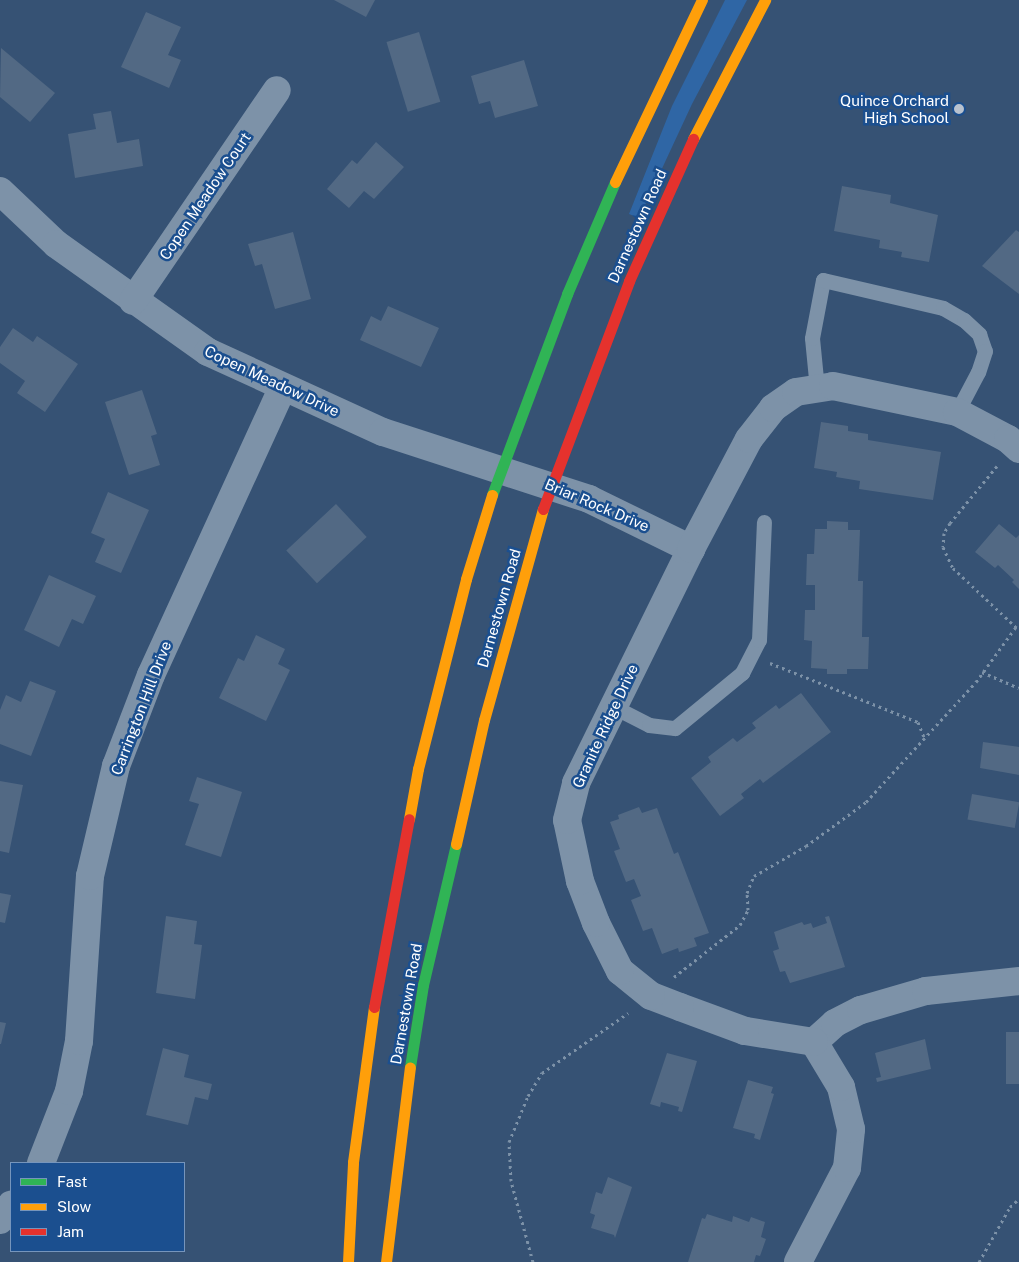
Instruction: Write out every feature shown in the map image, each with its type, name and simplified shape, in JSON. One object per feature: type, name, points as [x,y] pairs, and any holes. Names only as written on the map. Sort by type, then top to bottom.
[{"type":"main road","name":"Darnestown Road","points":[[348,1262],[352,1162],[370,1029],[399,863],[436,686],[500,469],[536,369],[638,129],[702,0]]},
{"type":"main road","name":"Darnestown Road","points":[[386,1262],[408,1080],[423,985],[484,720],[550,484],[630,281],[676,174],[714,94],[765,0]]},
{"type":"street","name":"Copen Meadow Court","points":[[133,301],[276,90]]},
{"type":"street","name":"Copen Meadow Drive","points":[[0,191],[56,244],[133,301],[208,352],[282,388],[383,432],[500,469]]},
{"type":"street","name":"Granite Ridge Drive","points":[[814,1042],[745,1031],[651,996],[620,971],[596,923],[580,881],[567,820],[576,783],[691,549],[749,439],[773,408],[796,392],[833,386],[957,412],[1015,440]]},
{"type":"street","name":"Carrington Hill Drive","points":[[41,1162],[69,1091],[79,1041],[90,876],[116,766],[152,675],[282,388]]},
{"type":"street","name":"Briar Rock Drive","points":[[500,469],[550,484],[589,499],[691,549]]},
{"type":"street","points":[[798,1262],[847,1168],[851,1129],[841,1087],[814,1042],[835,1023],[861,1010],[908,996],[926,991],[1019,981]]},
{"type":"street","points":[[0,1220],[10,1205]]},
{"type":"lane","points":[[817,389],[812,338],[823,280],[943,308],[969,324],[979,334],[985,351],[978,372],[957,412]]},
{"type":"lane","points":[[614,707],[649,725],[675,728],[742,673],[753,656],[759,640],[764,522]]},
{"type":"path","points":[[533,1262],[511,1181],[509,1142],[528,1096],[542,1073],[651,996],[740,925],[748,910],[747,893],[754,876],[806,846],[866,802],[888,775],[925,739],[1017,629],[952,568],[943,547],[944,533],[950,523],[1015,440]]},
{"type":"path","points":[[753,656],[918,722],[925,739]]},
{"type":"path","points":[[982,672],[1019,688]]},
{"type":"path","points":[[979,1262],[1010,1208],[1019,1200]]},
{"type":"shaded area","points":[[725,0],[747,0],[692,104],[639,218],[629,214],[672,106]]},
{"type":"building","points":[[334,0],[375,0],[366,17]]},
{"type":"building","points":[[146,12],[181,27],[168,55],[181,60],[169,88],[121,67]]},
{"type":"building","points":[[419,32],[440,102],[408,112],[386,42]]},
{"type":"building","points":[[1,48],[55,93],[30,122],[0,97]]},
{"type":"building","points":[[524,60],[538,106],[495,118],[490,101],[479,104],[471,76]]},
{"type":"building","points":[[111,111],[117,143],[139,139],[143,166],[75,178],[68,134],[96,129],[93,114]]},
{"type":"building","points":[[376,142],[404,167],[374,199],[364,191],[349,208],[327,189],[352,160],[357,164]]},
{"type":"building","points":[[842,186],[891,195],[890,203],[938,215],[929,262],[901,257],[902,252],[879,248],[880,240],[834,231]]},
{"type":"building","points":[[1016,230],[1019,232],[1019,294],[982,266]]},
{"type":"building","points":[[293,232],[311,299],[275,309],[262,264],[255,266],[248,244]]},
{"type":"building","points":[[388,306],[439,328],[421,367],[360,340],[371,316],[381,321]]},
{"type":"building","points":[[13,328],[33,342],[37,336],[78,364],[45,412],[17,393],[25,381],[0,363],[0,347]]},
{"type":"building","points":[[142,390],[157,434],[151,436],[160,465],[129,475],[105,402]]},
{"type":"building","points":[[821,422],[848,426],[848,431],[868,434],[868,440],[941,452],[933,500],[859,489],[860,481],[836,477],[837,472],[814,468]]},
{"type":"building","points":[[108,492],[149,510],[121,573],[95,562],[105,539],[91,533]]},
{"type":"building","points":[[336,504],[367,537],[317,583],[286,550]]},
{"type":"building","points":[[827,521],[848,522],[848,530],[860,530],[858,581],[863,581],[862,637],[869,637],[868,669],[847,669],[847,674],[827,674],[827,669],[811,668],[812,641],[804,640],[805,610],[815,610],[815,585],[806,585],[807,554],[814,554],[815,529],[827,529]]},
{"type":"building","points":[[999,524],[1016,538],[1019,535],[1019,589],[1012,582],[1014,580],[998,565],[995,568],[975,552]]},
{"type":"building","points":[[49,575],[96,596],[83,624],[72,619],[59,647],[24,630]]},
{"type":"building","points":[[256,635],[285,649],[278,664],[290,670],[266,721],[219,698],[238,658],[244,661]]},
{"type":"building","points":[[30,681],[56,691],[31,756],[0,744],[0,710],[6,695],[21,702]]},
{"type":"building","points":[[801,693],[831,732],[763,783],[760,779],[741,794],[744,798],[720,816],[691,778],[711,762],[708,757],[733,738],[737,742],[756,728],[752,723],[776,705],[779,709]]},
{"type":"building","points":[[983,742],[1019,747],[1019,775],[980,768]]},
{"type":"building","points":[[197,777],[242,792],[221,857],[185,845],[199,804],[189,801]]},
{"type":"building","points":[[0,781],[23,785],[9,853],[0,851]]},
{"type":"building","points":[[972,794],[1019,802],[1015,828],[967,820]]},
{"type":"building","points":[[639,807],[642,813],[657,808],[674,854],[678,852],[709,933],[694,938],[697,946],[679,952],[678,948],[662,954],[652,928],[643,931],[631,900],[641,896],[634,879],[626,882],[614,851],[620,849],[610,822],[619,819],[618,815]]},
{"type":"building","points":[[0,893],[11,895],[5,923],[0,922]]},
{"type":"building","points":[[166,916],[197,921],[194,944],[202,945],[195,999],[156,993]]},
{"type":"building","points":[[829,916],[845,967],[790,983],[785,971],[780,972],[773,951],[779,949],[774,932],[802,922],[804,925],[811,923],[813,928],[827,923],[825,917]]},
{"type":"building","points":[[0,1022],[6,1023],[1,1044],[0,1044]]},
{"type":"building","points":[[1006,1032],[1019,1032],[1019,1084],[1006,1084]]},
{"type":"building","points":[[925,1039],[931,1069],[877,1082],[876,1078],[881,1077],[875,1053]]},
{"type":"building","points":[[163,1048],[189,1055],[184,1077],[212,1084],[208,1100],[195,1097],[188,1125],[146,1115]]},
{"type":"building","points":[[667,1053],[697,1061],[682,1112],[678,1111],[679,1107],[661,1102],[660,1107],[650,1104]]},
{"type":"building","points":[[748,1080],[773,1087],[771,1093],[774,1094],[760,1140],[754,1138],[755,1134],[733,1128]]},
{"type":"building","points":[[608,1177],[632,1187],[615,1238],[614,1235],[591,1228],[595,1215],[590,1213],[596,1192],[602,1194]]},
{"type":"building","points":[[707,1214],[732,1222],[733,1216],[749,1222],[751,1217],[765,1222],[761,1237],[766,1239],[760,1256],[756,1255],[754,1262],[688,1262],[702,1218],[705,1219]]},
{"type":"traffic: fast","points":[[492,495],[567,294],[615,182]]},
{"type":"traffic: fast","points":[[410,1067],[423,985],[456,844]]},
{"type":"traffic: slow","points":[[615,182],[702,0]]},
{"type":"traffic: slow","points":[[693,139],[765,0]]},
{"type":"traffic: slow","points":[[409,819],[418,769],[466,579],[492,495]]},
{"type":"traffic: slow","points":[[456,844],[484,720],[543,509]]},
{"type":"traffic: slow","points":[[348,1262],[353,1162],[374,1007]]},
{"type":"traffic: slow","points":[[386,1262],[410,1067]]},
{"type":"traffic: jam","points":[[543,509],[629,281],[693,139]]},
{"type":"traffic: jam","points":[[374,1007],[409,819]]},
{"type":"place","name":"Quince Orchard High School","points":[[959,109]]}]
